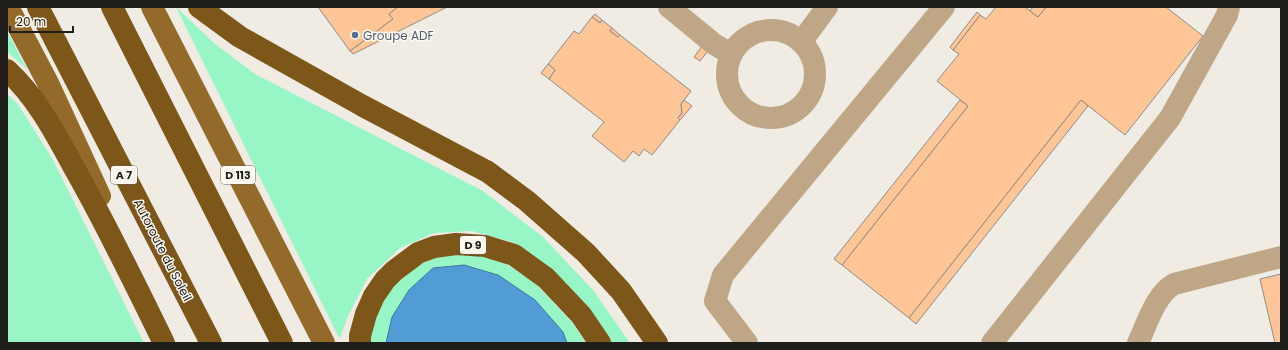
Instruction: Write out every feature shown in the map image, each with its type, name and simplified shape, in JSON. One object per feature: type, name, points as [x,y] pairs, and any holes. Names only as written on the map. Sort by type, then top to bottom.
[{"type":"highway","name":"Autoroute du Soleil","points":[[38,7],[211,343]]},
{"type":"highway","points":[[112,7],[282,343]]},
{"type":"highway","points":[[199,7],[240,37],[363,106],[488,172],[527,201],[586,253],[621,291],[658,343]]},
{"type":"highway","points":[[7,70],[35,101],[46,117],[98,211],[164,343]]},
{"type":"highway","name":"D 9","points":[[360,343],[360,336],[366,314],[374,296],[385,280],[394,271],[418,253],[434,247],[456,244],[485,246],[514,255],[546,278],[581,315],[600,343]]},
{"type":"main road","points":[[8,7],[48,83],[168,343]]},
{"type":"main road","name":"D 113","points":[[152,7],[324,343]]},
{"type":"street","points":[[669,7],[714,44],[731,54]]},
{"type":"street","points":[[802,41],[827,7]]},
{"type":"street","points":[[747,343],[715,301],[722,275],[944,7]]},
{"type":"street","points":[[992,343],[1170,118],[1227,15],[1229,7]]},
{"type":"street","points":[[771,29],[784,31],[802,41],[812,57],[815,72],[813,87],[802,105],[790,114],[775,118],[762,117],[747,111],[736,101],[728,84],[727,68],[731,54],[742,40],[756,32],[771,29]]},
{"type":"street","points":[[1138,343],[1160,297],[1167,288],[1174,284],[1281,257]]},
{"type":"green space","points":[[176,7],[214,43],[255,74],[483,191],[543,237],[593,290],[630,343],[610,343],[551,269],[512,242],[472,231],[434,233],[400,248],[367,279],[347,318],[339,338]]},
{"type":"green space","points":[[7,31],[27,69],[7,52]]},
{"type":"green space","points":[[7,94],[17,103],[52,158],[144,343],[7,343]]},
{"type":"green space","points":[[443,254],[472,254],[502,262],[532,280],[572,322],[586,343],[370,343],[376,316],[390,289],[418,266]]},
{"type":"water","points":[[464,265],[498,275],[535,300],[563,332],[567,343],[386,343],[392,317],[409,290],[433,268]]},
{"type":"building","name":"Groupe ADF","points":[[318,7],[398,7],[389,14],[393,19],[350,51]]},
{"type":"building","points":[[398,7],[447,7],[353,54],[350,51],[393,19],[389,14]]},
{"type":"building","points":[[996,7],[1025,7],[1038,17],[1046,7],[1166,7],[1203,36],[1125,135],[1081,100],[909,318],[842,265],[968,106],[937,81],[959,54],[953,50],[980,15],[986,19]]},
{"type":"building","points":[[1033,7],[1046,7],[1038,17],[1030,11]]},
{"type":"building","points":[[977,12],[980,15],[953,50],[950,47]]},
{"type":"building","points":[[595,14],[602,20],[600,23],[592,17]]},
{"type":"building","points":[[592,17],[600,23],[602,20],[612,28],[610,31],[618,37],[620,35],[691,91],[681,104],[682,113],[678,118],[680,120],[652,155],[644,149],[639,156],[633,151],[624,162],[592,136],[604,122],[549,79],[555,70],[548,64],[574,31],[579,34]]},
{"type":"building","points":[[612,28],[620,35],[618,37],[610,31]]},
{"type":"building","points":[[702,46],[708,51],[700,61],[694,57]]},
{"type":"building","points":[[548,64],[555,70],[549,79],[541,73]]},
{"type":"building","points":[[684,100],[692,106],[680,120],[678,118],[682,113],[681,104]]},
{"type":"building","points":[[960,100],[968,106],[842,265],[834,259]]},
{"type":"building","points":[[1081,100],[1088,106],[916,324],[909,318]]},
{"type":"building","points":[[1281,274],[1281,343],[1275,343],[1260,279]]},
{"type":"place","name":"Groupe ADF","points":[[355,35]]}]
